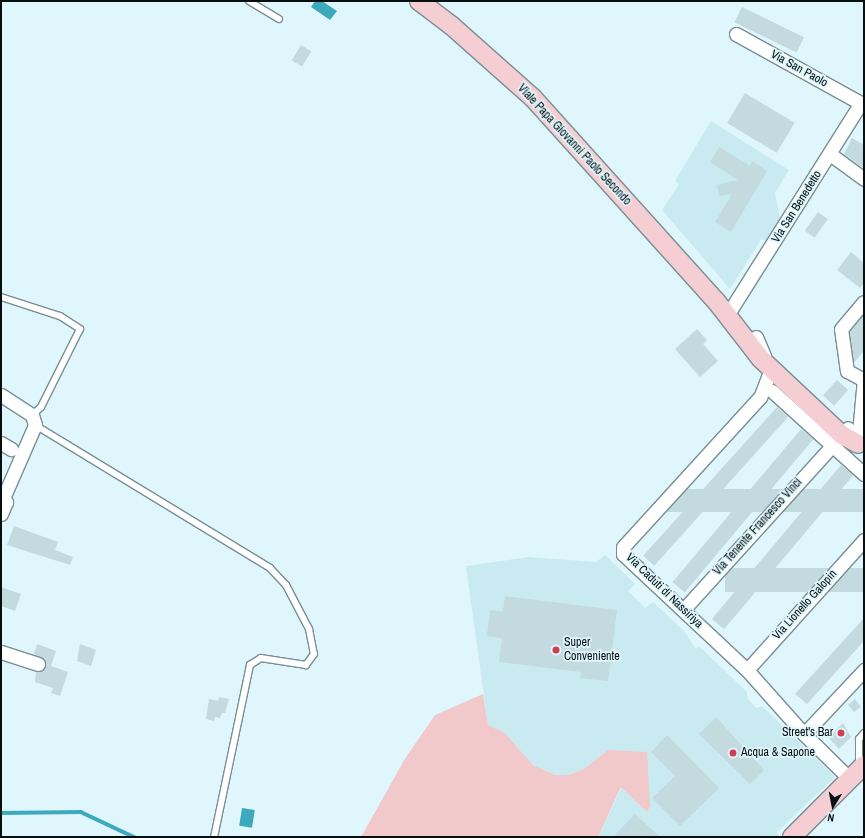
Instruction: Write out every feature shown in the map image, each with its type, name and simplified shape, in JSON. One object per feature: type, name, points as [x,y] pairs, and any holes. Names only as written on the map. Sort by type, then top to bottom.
[{"type":"street","name":"Viale Papa Giovanni Paolo Secondo","points":[[419,1],[452,26],[533,98],[729,314]]},
{"type":"street","name":"Via San Paolo","points":[[736,34],[863,104]]},
{"type":"street","name":"Via San Benedetto","points":[[729,314],[863,104]]},
{"type":"street","points":[[830,154],[864,178]]},
{"type":"street","points":[[729,314],[777,380],[840,436],[861,446],[864,379],[847,371],[841,329],[864,302]]},
{"type":"street","points":[[729,314],[756,337],[788,373],[828,409],[840,436],[864,474]]},
{"type":"street","points":[[756,337],[762,353],[777,380],[811,401],[828,409]]},
{"type":"street","name":"Via Caduti di Nassiriya","points":[[777,380],[623,547],[623,554],[684,609],[747,670],[804,734],[859,774]]},
{"type":"street","points":[[1,394],[33,420],[2,496],[6,502],[1,514]]},
{"type":"street","name":"Via Tenente Francesco Vinci","points":[[684,609],[840,436]]},
{"type":"street","name":"Via Lionello Galopin","points":[[747,670],[864,540]]},
{"type":"street","points":[[1,652],[38,664]]},
{"type":"street","points":[[804,734],[864,670]]},
{"type":"street","points":[[792,837],[859,774]]},
{"type":"street","points":[[810,837],[859,774]]},
{"type":"lane","points":[[249,1],[279,19]]},
{"type":"lane","points":[[1,297],[60,316],[80,329],[33,420],[270,568],[286,585],[310,629],[314,654],[306,665],[261,658],[250,665],[214,837]]},
{"type":"lane","points":[[859,774],[859,739],[864,733]]},
{"type":"shaded area","points":[[711,121],[789,170],[775,193],[780,219],[766,241],[762,238],[730,289],[662,210],[679,184],[675,181]]},
{"type":"shaded area","points":[[605,555],[635,584],[628,591],[645,608],[653,602],[685,632],[695,648],[700,647],[747,692],[747,698],[756,708],[762,706],[835,777],[777,832],[780,837],[598,837],[622,787],[647,812],[650,807],[623,752],[608,750],[584,769],[568,775],[555,775],[533,765],[505,733],[488,725],[466,566],[529,557],[596,562]]},
{"type":"shaded area","points":[[483,694],[488,725],[505,733],[533,765],[555,775],[568,775],[584,769],[608,750],[647,752],[650,807],[647,812],[621,787],[598,837],[361,837],[406,757],[435,715]]},
{"type":"water","points":[[315,1],[322,1],[337,11],[330,20],[311,7]]},
{"type":"water","points":[[242,808],[255,810],[252,828],[239,826]]},
{"type":"building","points":[[742,7],[804,37],[797,53],[735,22]]},
{"type":"building","points":[[301,45],[311,51],[302,67],[292,60]]},
{"type":"building","points":[[745,93],[795,123],[777,153],[727,123]]},
{"type":"building","points":[[852,138],[864,145],[864,169],[844,154]]},
{"type":"building","points":[[719,147],[750,166],[752,161],[767,171],[731,232],[715,222],[732,194],[719,196],[717,185],[738,180],[710,162]]},
{"type":"building","points":[[818,212],[828,219],[815,238],[805,231]]},
{"type":"building","points":[[851,252],[864,263],[864,283],[860,288],[837,270]]},
{"type":"building","points":[[864,314],[864,351],[854,363],[849,331]]},
{"type":"building","points":[[697,329],[707,340],[703,344],[718,361],[700,377],[675,349]]},
{"type":"building","points":[[837,380],[848,390],[834,406],[823,396]]},
{"type":"building","points":[[777,407],[788,417],[654,566],[643,556]]},
{"type":"building","points":[[801,429],[813,439],[685,592],[672,582]]},
{"type":"building","points":[[841,465],[853,475],[724,629],[712,619]]},
{"type":"building","points":[[665,489],[864,489],[864,512],[665,512]]},
{"type":"building","points":[[14,526],[58,542],[55,550],[73,557],[70,565],[7,545]]},
{"type":"building","points":[[725,568],[864,568],[864,592],[725,592]]},
{"type":"building","points":[[1,587],[21,594],[15,611],[1,606]]},
{"type":"building","name":"Super Conveniente","points":[[505,596],[617,610],[608,681],[580,678],[581,672],[499,662],[502,638],[487,636],[490,610],[503,612]]},
{"type":"building","points":[[864,618],[864,641],[807,704],[795,694]]},
{"type":"building","points":[[37,644],[56,651],[51,666],[68,672],[60,696],[51,693],[53,688],[35,682],[36,672],[44,670],[46,663],[34,654]]},
{"type":"building","points":[[80,644],[96,650],[91,666],[77,661]]},
{"type":"building","points":[[219,697],[229,699],[225,713],[222,713],[220,718],[215,717],[214,721],[206,719],[209,699],[218,701]]},
{"type":"building","points":[[855,699],[861,707],[854,712],[848,705]]},
{"type":"building","name":"Acqua & Sapone","points":[[716,717],[764,770],[750,784],[699,734]]},
{"type":"building","name":"Street's Bar","points":[[843,723],[851,737],[839,749],[828,737]]},
{"type":"building","points":[[667,735],[719,788],[680,826],[652,798],[675,776],[651,752]]},
{"type":"building","points":[[635,814],[660,837],[613,837]]},
{"type":"waterway","points":[[1,813],[81,812],[134,837]]},
{"type":"place","name":"Super Conveniente","points":[[556,650]]},
{"type":"place","name":"Street's Bar","points":[[841,733]]},
{"type":"place","name":"Acqua & Sapone","points":[[733,753]]}]
